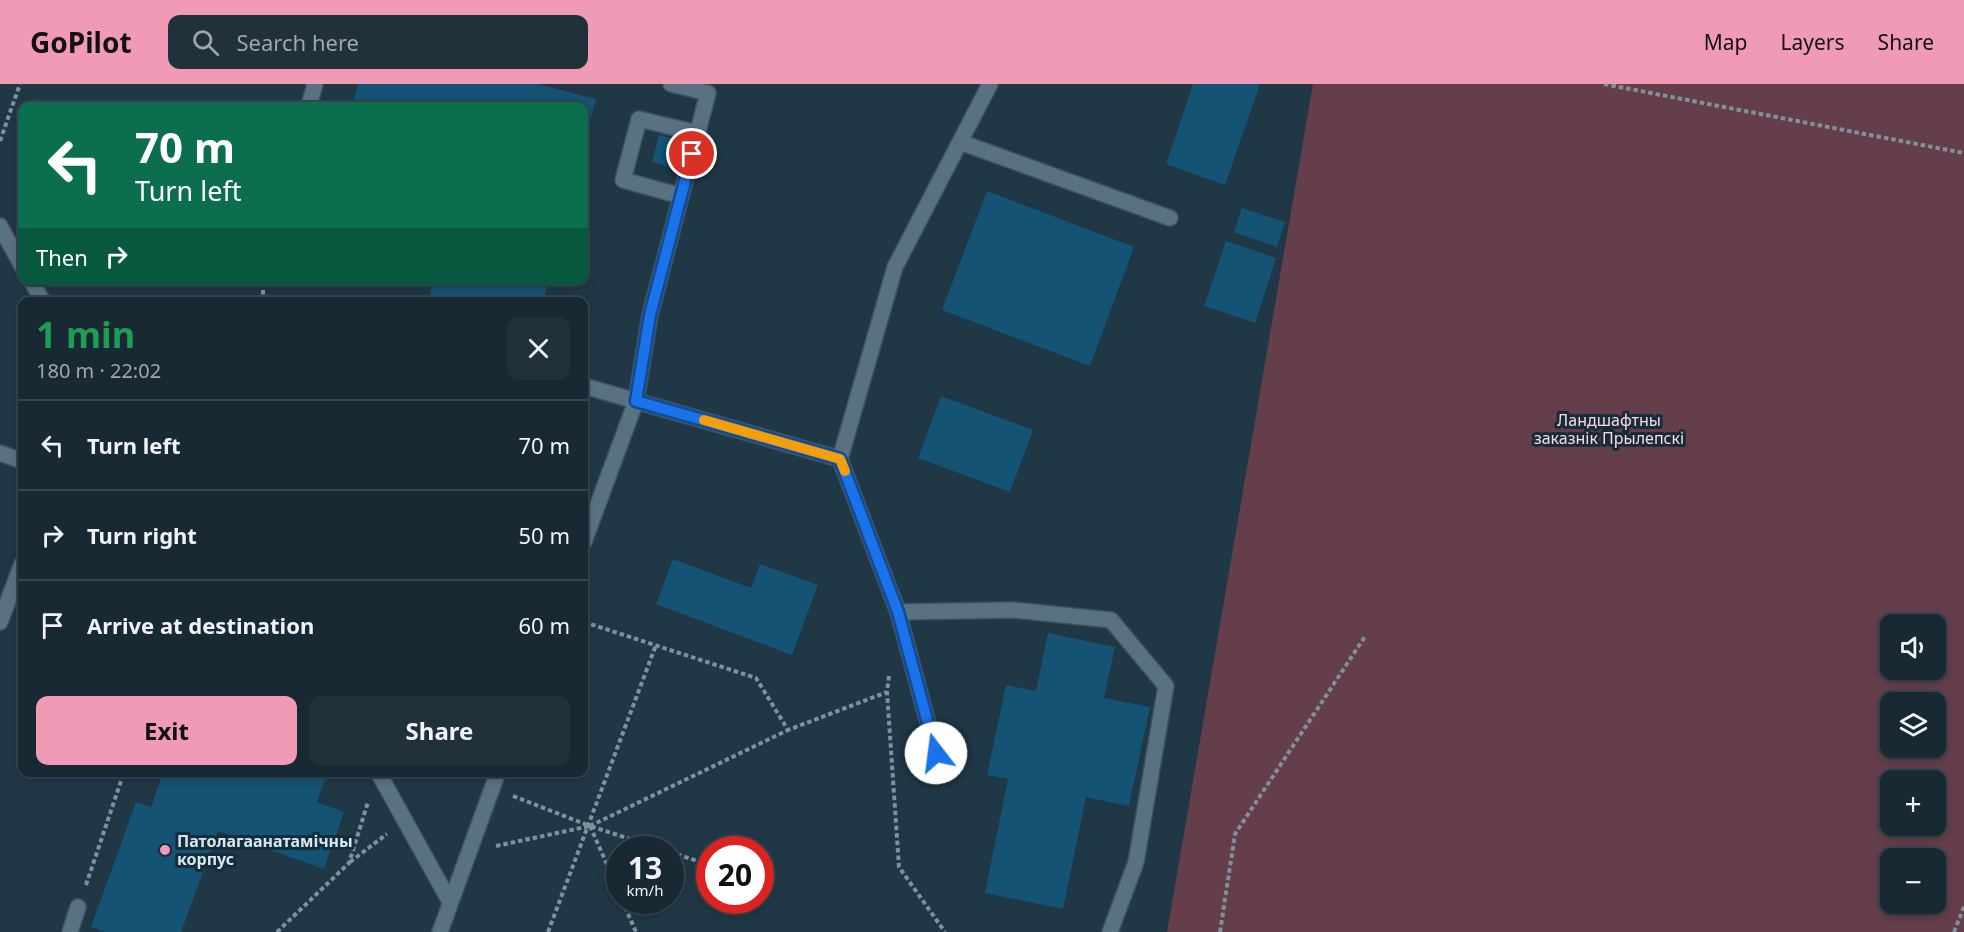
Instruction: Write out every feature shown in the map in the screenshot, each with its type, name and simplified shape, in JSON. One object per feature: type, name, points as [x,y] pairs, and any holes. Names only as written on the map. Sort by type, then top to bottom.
[{"type":"lane","points":[[310,102],[315,84]]},
{"type":"lane","points":[[588,531],[636,401],[650,315],[708,93],[671,84]]},
{"type":"lane","points":[[936,753],[898,612],[840,459],[895,267],[990,84]]},
{"type":"lane","points":[[681,196],[623,180],[639,119],[697,133]]},
{"type":"lane","points":[[960,142],[1170,218]]},
{"type":"lane","points":[[0,226],[18,259]]},
{"type":"lane","points":[[588,387],[840,459]]},
{"type":"lane","points":[[0,453],[18,460]]},
{"type":"lane","points":[[0,622],[18,575]]},
{"type":"lane","points":[[898,612],[1013,610],[1112,620],[1166,686],[1136,862],[1110,932]]},
{"type":"lane","points":[[381,777],[450,902]]},
{"type":"lane","points":[[440,932],[496,777]]},
{"type":"lane","points":[[70,932],[78,907]]},
{"type":"path","points":[[0,141],[20,84]]},
{"type":"path","points":[[1604,84],[1964,153]]},
{"type":"path","points":[[588,623],[756,678],[788,730]]},
{"type":"path","points":[[1220,932],[1235,834],[1366,635]]},
{"type":"path","points":[[548,932],[590,826],[656,645]]},
{"type":"path","points":[[890,669],[887,692],[899,867],[945,932]]},
{"type":"path","points":[[469,852],[590,826],[788,730],[887,692]]},
{"type":"path","points":[[78,907],[122,779]]},
{"type":"path","points":[[492,789],[621,836]]},
{"type":"path","points":[[350,863],[371,793]]},
{"type":"path","points":[[277,932],[350,863],[405,821]]},
{"type":"path","points":[[590,826],[606,862]]},
{"type":"path","points":[[1954,932],[1964,907]]},
{"type":"path","points":[[628,914],[636,932]]},
{"type":"green space","name":"Ландшафтны заказнік Прылепскі","points":[[1313,84],[1964,84],[1964,932],[1167,932]]},
{"type":"building","points":[[358,84],[537,84],[596,99],[588,128],[588,102],[353,102]]},
{"type":"building","points":[[1193,84],[1260,84],[1225,185],[1166,164]]},
{"type":"building","points":[[659,135],[683,141],[676,169],[652,162]]},
{"type":"building","points":[[987,191],[1134,247],[1090,366],[942,310]]},
{"type":"building","points":[[1242,208],[1285,222],[1277,247],[1234,232]]},
{"type":"building","points":[[1226,241],[1276,258],[1255,323],[1204,306]]},
{"type":"building","points":[[432,285],[548,285],[544,297],[429,297]]},
{"type":"building","points":[[941,396],[1033,430],[1010,492],[918,458]]},
{"type":"building","points":[[673,559],[751,588],[760,564],[818,585],[792,655],[656,604]]},
{"type":"building","points":[[1048,633],[1115,647],[1104,698],[1150,707],[1129,806],[1086,797],[1063,909],[985,893],[1008,779],[987,775],[1006,685],[1036,691]]},
{"type":"building","name":"Патолагаанатамічны корпус","points":[[159,777],[326,777],[317,802],[344,812],[324,869],[218,831],[181,932],[105,932],[91,927],[136,802],[151,807],[161,778]]},
{"type":"slow traffic","points":[[704,420],[840,459],[845,471]]},
{"type":"place","name":"Патолагаанатамічны корпус","points":[[165,850]]},
{"type":"route","points":[[692,154],[650,315],[636,401],[840,459],[898,612],[936,753]]}]
